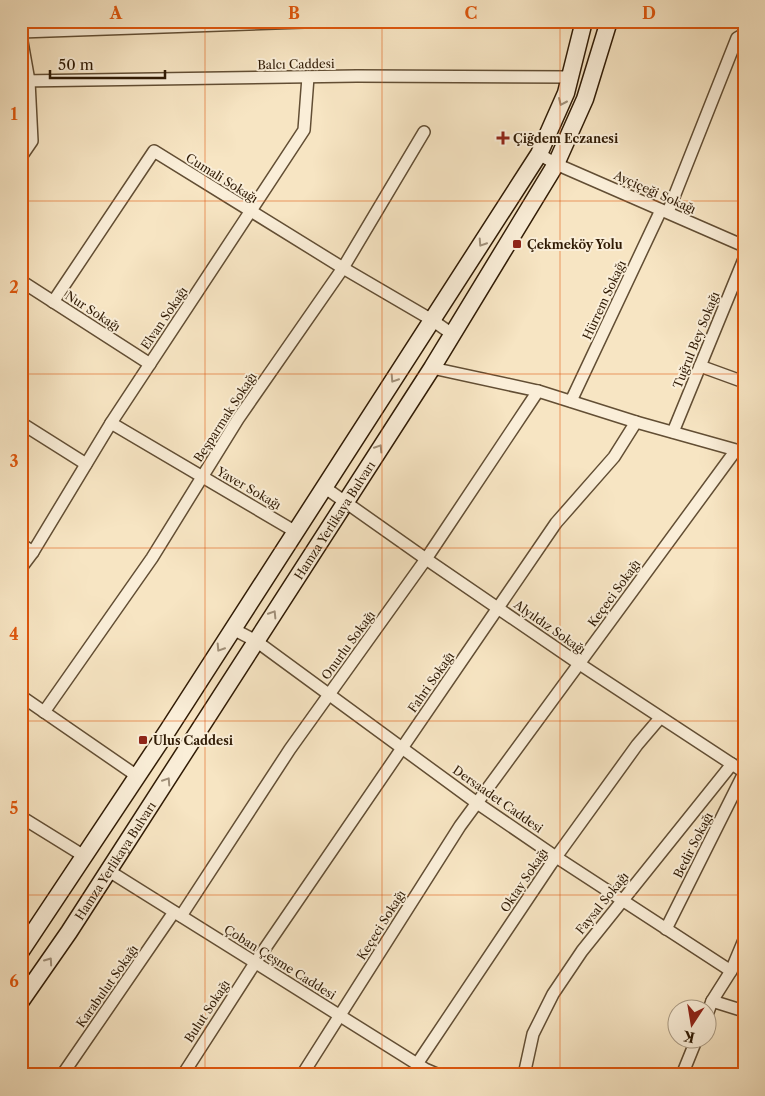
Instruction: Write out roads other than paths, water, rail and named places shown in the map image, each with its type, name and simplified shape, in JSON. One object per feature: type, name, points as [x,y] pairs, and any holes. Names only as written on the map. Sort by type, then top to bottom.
[{"type":"main road","name":"Hamza Yerlikaya Bulvarı","points":[[21,951],[233,629],[539,154],[566,93],[584,21]]},
{"type":"main road","name":"Hamza Yerlikaya Bulvarı","points":[[21,1001],[27,981],[69,932],[109,871],[345,500],[432,368],[556,164],[586,99],[609,21]]},
{"type":"street","points":[[21,32],[332,21]]},
{"type":"street","name":"Hürrem Sokağı","points":[[571,401],[665,211],[737,38],[744,34]]},
{"type":"street","points":[[21,36],[32,141],[21,157]]},
{"type":"street","name":"Balcı Caddesi","points":[[25,81],[308,77],[570,77]]},
{"type":"street","name":"Elvan Sokağı","points":[[21,568],[33,552],[111,423],[304,130],[308,77]]},
{"type":"street","name":"Beşparmak Sokağı","points":[[44,712],[152,558],[238,419],[343,268],[424,132]]},
{"type":"street","name":"Cumali Sokağı","points":[[53,302],[154,151],[250,212],[432,320],[452,334]]},
{"type":"street","name":"Ayçiçeği Sokağı","points":[[539,154],[556,164],[744,246]]},
{"type":"street","name":"Tuğrul Bey Sokağı","points":[[673,432],[744,259]]},
{"type":"street","name":"Nur Sokağı","points":[[21,281],[150,364]]},
{"type":"street","points":[[700,366],[744,382]]},
{"type":"street","name":"Keçeci Sokağı","points":[[302,1075],[460,826],[578,663],[740,451],[636,422],[538,391],[432,368]]},
{"type":"street","name":"Onurlu Sokağı","points":[[178,914],[290,749],[426,559],[538,391]]},
{"type":"street","name":"Fahri Sokağı","points":[[255,963],[556,524],[614,457],[636,422]]},
{"type":"street","points":[[21,423],[86,464]]},
{"type":"street","name":"Yaver Sokağı","points":[[111,423],[296,532]]},
{"type":"street","name":"Alyıldız Sokağı","points":[[324,487],[578,663],[744,772]]},
{"type":"street","points":[[21,544],[33,552]]},
{"type":"street","name":"Dersaadet Caddesi","points":[[233,629],[256,641],[477,803],[731,971]]},
{"type":"street","points":[[21,696],[137,776]]},
{"type":"street","name":"Oktay Sokağı","points":[[421,1069],[556,857],[637,745],[660,718]]},
{"type":"street","name":"Faysal Sokağı","points":[[524,1075],[533,1034],[553,994],[582,951],[732,764]]},
{"type":"street","name":"Bedir Sokağı","points":[[666,929],[744,772]]},
{"type":"street","points":[[21,817],[84,856]]},
{"type":"street","name":"Çoban Çeşme Caddesi","points":[[109,871],[421,1069],[439,1075]]},
{"type":"street","name":"Karabulut Sokağı","points":[[62,1075],[178,914]]},
{"type":"street","points":[[715,998],[731,971],[744,940]]},
{"type":"street","name":"Bulut Sokağı","points":[[183,1075],[255,963]]},
{"type":"street","points":[[718,1007],[744,1011]]},
{"type":"street","points":[[682,1075],[693,1048]]},
{"type":"place","name":"Çiğdem Eczanesi","points":[[503,138]]},
{"type":"place","name":"Çekmeköy Yolu","points":[[517,244]]},
{"type":"place","name":"Ulus Caddesi","points":[[143,740]]}]
